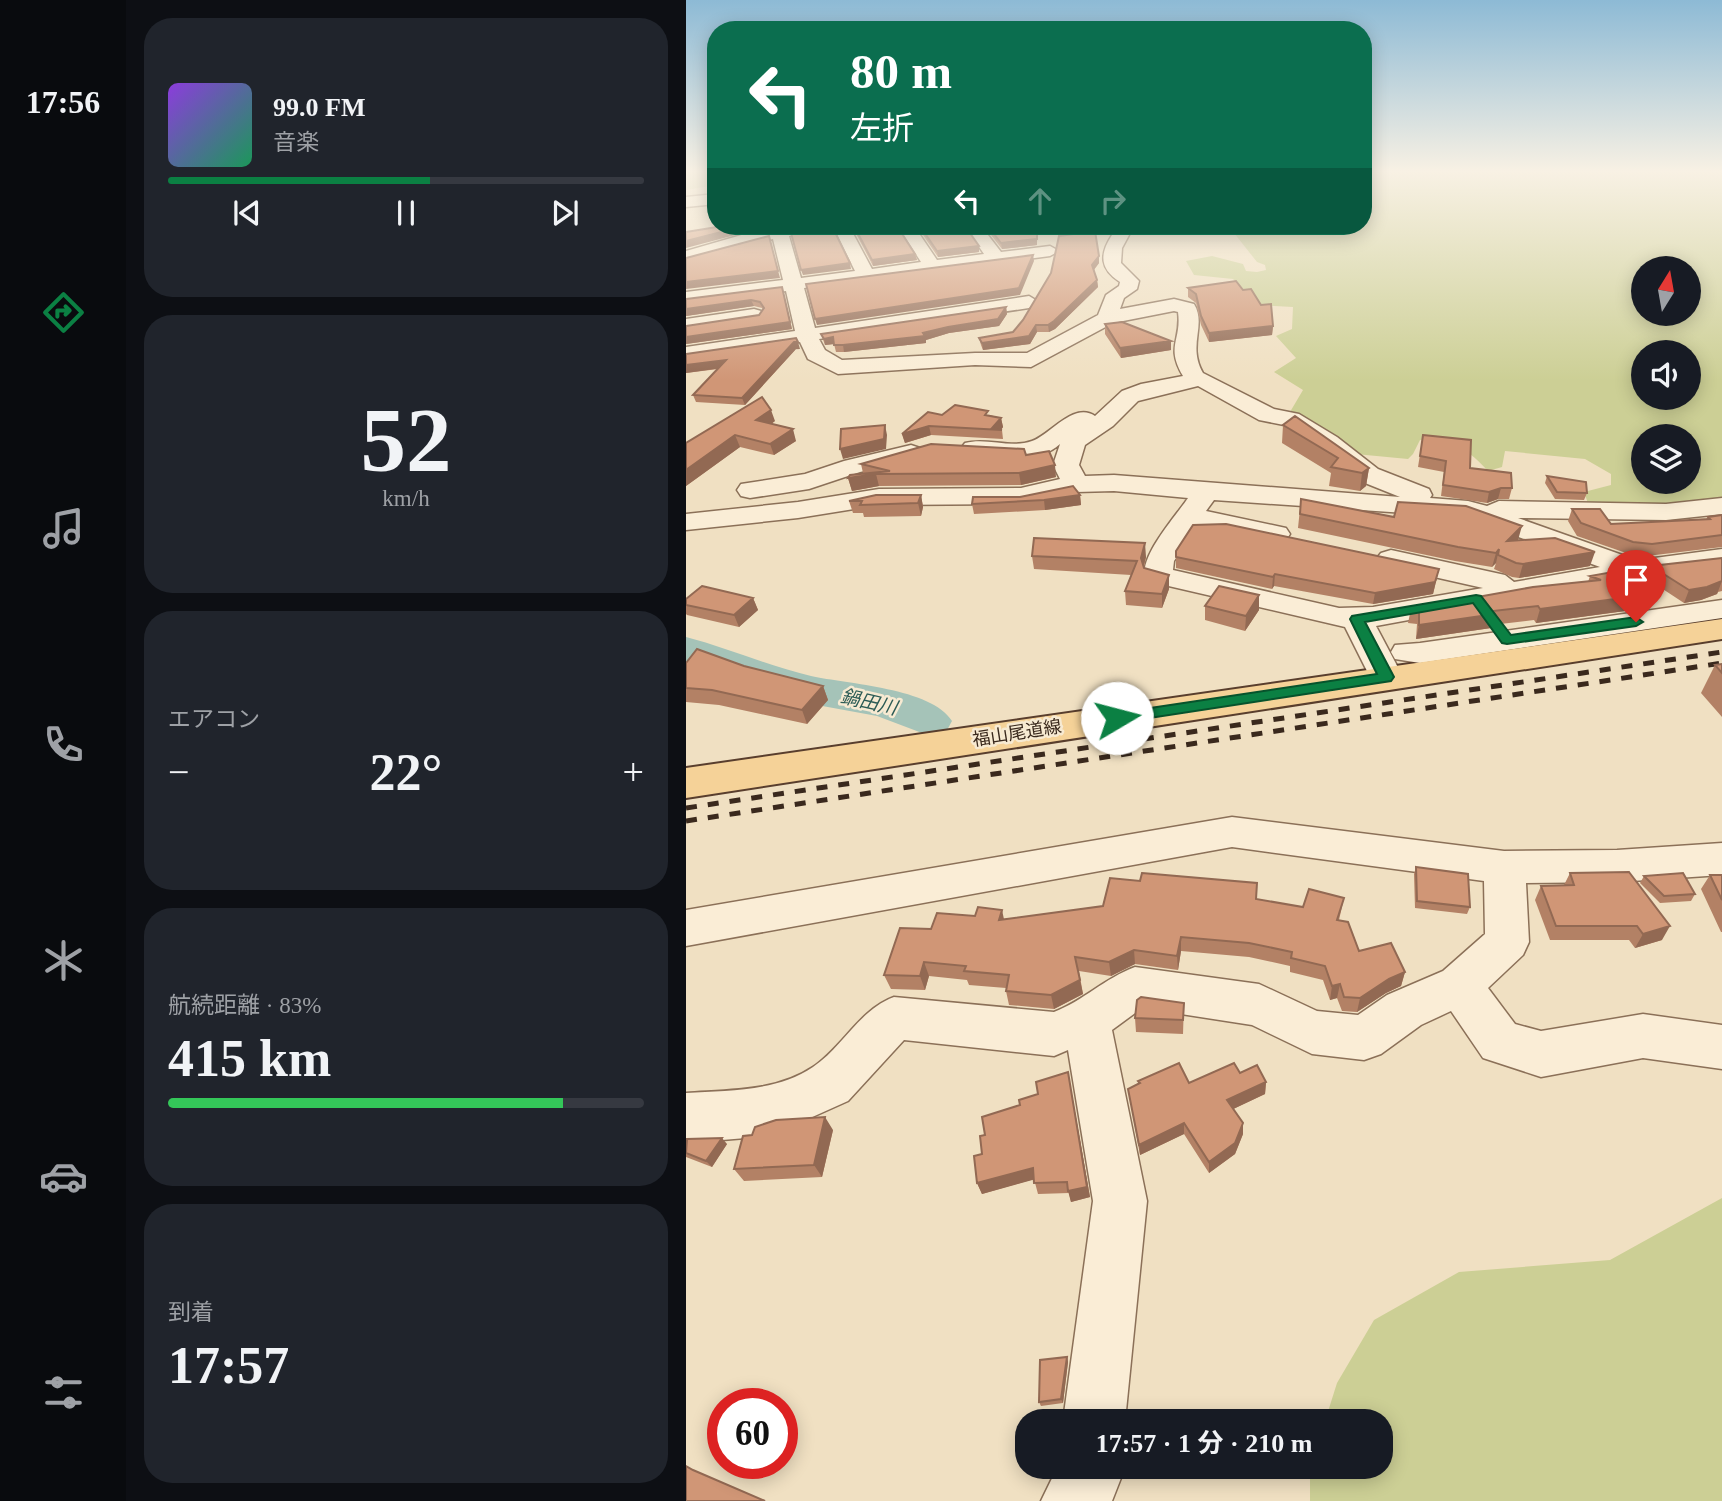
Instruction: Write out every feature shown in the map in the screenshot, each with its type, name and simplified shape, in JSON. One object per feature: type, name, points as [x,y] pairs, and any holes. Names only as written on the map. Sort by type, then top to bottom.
[{"type":"main road","name":"福山尾道線","points":[[686,783],[1396,665],[1722,629]]},
{"type":"street","points":[[686,257],[738,241]]},
{"type":"street","points":[[782,241],[793,284],[806,308],[807,336],[816,354],[838,367],[975,359],[1031,360],[1108,318],[1174,305],[1187,308],[1190,315],[1184,344],[1186,363],[1196,379]]},
{"type":"street","points":[[849,241],[866,275]]},
{"type":"street","points":[[916,241],[932,266]]},
{"type":"street","points":[[984,241],[996,258]]},
{"type":"street","points":[[686,298],[996,258],[1043,241]]},
{"type":"street","points":[[1014,323],[1041,279],[1050,241]]},
{"type":"street","points":[[1108,318],[1116,295],[1128,289],[1130,281],[1115,270],[1112,264],[1112,247],[1116,241]]},
{"type":"street","points":[[686,353],[1029,302]]},
{"type":"street","points":[[686,324],[806,308]]},
{"type":"street","points":[[855,357],[969,339]]},
{"type":"street","points":[[1076,484],[1066,465],[1074,441],[1111,414],[1130,396],[1141,391],[1182,385],[1196,379],[1204,380],[1267,415],[1291,419],[1328,442],[1369,475],[1429,499],[1468,509],[1623,565],[1647,568],[1722,558]]},
{"type":"street","points":[[686,511],[733,491],[777,488],[809,481],[853,466],[940,446],[1024,451],[1044,446],[1079,421],[1097,414],[1111,414]]},
{"type":"street","points":[[1379,462],[1468,509]]},
{"type":"street","points":[[686,522],[798,510],[878,497],[1021,496],[1076,484],[1114,483],[1468,509],[1722,515]]},
{"type":"street","points":[[1207,491],[1159,561],[1158,575],[1339,618],[1357,619],[1509,593],[1621,572],[1623,565]]},
{"type":"street","points":[[1666,513],[1722,506]]},
{"type":"street","points":[[1190,516],[1309,541]]},
{"type":"street","points":[[1362,553],[1493,581],[1509,593]]},
{"type":"street","points":[[1476,599],[1507,640]]},
{"type":"street","points":[[1357,619],[1396,665],[1420,653],[1722,609]]},
{"type":"street","points":[[686,928],[1232,831],[1504,867],[1617,866],[1722,859]]},
{"type":"street","points":[[686,1118],[770,1111],[830,1084],[894,1018],[1054,1034],[1087,1021],[1135,987],[1259,1005],[1312,1032],[1364,1038],[1404,1010],[1459,985],[1507,942],[1504,867]]},
{"type":"street","points":[[1459,985],[1500,1042],[1541,1054],[1643,1036],[1722,1047]]},
{"type":"street","points":[[1087,1021],[1120,1201],[1095,1409]]},
{"type":"street","points":[[1074,1501],[1088,1479]]},
{"type":"green space","points":[[1240,241],[1722,241],[1722,501],[1590,509],[1584,492],[1611,485],[1611,474],[1585,459],[1505,451],[1502,467],[1488,471],[1458,446],[1431,440],[1420,440],[1408,459],[1345,453],[1295,424],[1290,412],[1303,390],[1274,372],[1296,358],[1276,336],[1292,329],[1293,307],[1258,305],[1233,279],[1194,275],[1186,261],[1212,256],[1243,264],[1246,271],[1257,272],[1266,270],[1265,265],[1257,262]]},
{"type":"green space","points":[[1722,1198],[1722,1501],[1310,1501],[1310,1479],[1393,1479],[1393,1409],[1329,1409],[1337,1383],[1374,1320],[1459,1272],[1610,1260]]},
{"type":"building","points":[[750,241],[770,241],[778,271],[686,282],[686,258]]},
{"type":"building","points":[[793,241],[839,241],[850,263],[801,270]]},
{"type":"building","points":[[862,241],[907,241],[915,254],[872,260]]},
{"type":"building","points":[[930,241],[976,241],[979,246],[937,251]]},
{"type":"building","points":[[1058,241],[1097,241],[1099,256],[1092,265],[1097,280],[1054,321],[1048,325],[1036,325],[1029,336],[982,343],[979,338],[1013,332],[1051,273]]},
{"type":"building","points":[[1033,255],[1019,288],[815,319],[806,284]]},
{"type":"building","points":[[1236,281],[1243,290],[1251,289],[1261,305],[1271,304],[1273,326],[1209,333],[1201,316],[1196,294],[1188,288]]},
{"type":"building","points":[[782,287],[790,322],[686,337],[686,326],[759,315],[764,308],[760,302],[751,300],[686,309],[686,299]]},
{"type":"building","points":[[1006,307],[998,319],[923,333],[925,336],[834,345],[833,337],[824,339],[821,334]]},
{"type":"building","points":[[1122,322],[1171,341],[1120,348],[1105,324]]},
{"type":"building","points":[[796,338],[798,342],[794,342],[742,398],[693,395],[726,360],[686,365],[686,354]]},
{"type":"building","points":[[762,397],[771,410],[756,420],[793,429],[770,444],[735,435],[686,470],[686,443]]},
{"type":"building","points":[[955,405],[988,411],[985,415],[1001,418],[992,428],[1002,430],[929,426],[902,434],[928,412],[942,415]]},
{"type":"building","points":[[1295,416],[1369,468],[1362,473],[1331,467],[1338,458],[1283,425]]},
{"type":"building","points":[[885,425],[884,439],[840,449],[841,429]]},
{"type":"building","points":[[1423,435],[1471,440],[1470,468],[1511,473],[1512,488],[1489,492],[1443,485],[1446,461],[1420,456]]},
{"type":"building","points":[[931,444],[1024,449],[1026,455],[1049,451],[1055,465],[1019,473],[876,474],[848,478],[850,475],[890,471],[861,464]]},
{"type":"building","points":[[1547,476],[1586,482],[1587,493],[1557,492]]},
{"type":"building","points":[[1073,486],[1080,495],[972,504],[973,497],[1020,497]]},
{"type":"building","points":[[876,495],[921,495],[918,503],[860,505],[862,501],[849,501]]},
{"type":"building","points":[[1301,499],[1394,517],[1398,502],[1466,506],[1522,526],[1507,541],[1555,538],[1595,552],[1516,563],[1498,555],[1499,549],[1496,553],[1458,547],[1300,514]]},
{"type":"building","points":[[1572,509],[1600,509],[1611,524],[1710,519],[1708,517],[1722,515],[1722,535],[1652,544],[1633,542],[1581,523]]},
{"type":"building","points":[[1226,524],[1439,569],[1435,582],[1375,593],[1275,574],[1273,577],[1176,557],[1176,551],[1193,525]]},
{"type":"building","points":[[1034,538],[1145,543],[1141,558],[1144,568],[1169,575],[1162,594],[1125,591],[1137,561],[1032,556]]},
{"type":"building","points":[[1722,558],[1722,581],[1689,590],[1651,566]]},
{"type":"building","points":[[1624,570],[1645,595],[1540,609],[1538,606],[1493,611],[1495,614],[1419,625],[1419,610],[1411,609],[1533,587],[1601,580],[1590,576]]},
{"type":"building","points":[[702,586],[753,598],[734,615],[686,605],[686,599]]},
{"type":"building","points":[[1219,586],[1259,595],[1246,616],[1205,606]]},
{"type":"building","points":[[697,649],[744,666],[823,686],[802,710],[712,690],[686,688],[686,663]]},
{"type":"building","points":[[1722,664],[1722,673],[1715,665]]},
{"type":"building","points":[[1416,867],[1468,874],[1470,907],[1417,901]]},
{"type":"building","points":[[1629,872],[1670,926],[1643,934],[1637,926],[1556,926],[1541,886],[1574,885],[1570,873]]},
{"type":"building","points":[[1142,873],[1257,883],[1256,899],[1303,907],[1309,889],[1344,898],[1337,920],[1348,922],[1359,951],[1391,943],[1405,972],[1360,998],[1344,997],[1340,984],[1332,986],[1325,966],[1291,958],[1292,952],[1249,943],[1181,937],[1177,956],[1134,950],[1109,962],[1075,957],[1080,980],[1051,995],[1006,991],[1009,975],[964,971],[966,966],[924,962],[920,976],[884,975],[900,928],[931,929],[937,913],[975,916],[978,907],[1002,910],[999,920],[1103,906],[1110,878],[1140,881]]},
{"type":"building","points":[[1683,873],[1695,894],[1664,896],[1644,876]]},
{"type":"building","points":[[1710,875],[1722,875],[1722,900]]},
{"type":"building","points":[[1141,997],[1184,1003],[1183,1020],[1135,1018],[1137,1000]]},
{"type":"building","points":[[1179,1063],[1189,1083],[1234,1063],[1240,1073],[1257,1065],[1266,1082],[1227,1100],[1243,1123],[1235,1143],[1209,1162],[1184,1123],[1139,1145],[1128,1089],[1140,1083],[1138,1081]]},
{"type":"building","points":[[1068,1072],[1087,1187],[1068,1191],[1067,1182],[1034,1183],[1033,1168],[977,1183],[974,1156],[982,1154],[980,1136],[985,1135],[982,1117],[1020,1105],[1019,1100],[1038,1094],[1036,1082]]},
{"type":"building","points":[[825,1117],[814,1165],[734,1169],[743,1136],[752,1135],[755,1127],[776,1120]]},
{"type":"building","points":[[722,1138],[706,1161],[686,1153],[687,1139]]},
{"type":"building","points":[[1067,1357],[1061,1399],[1039,1402],[1040,1360]]},
{"type":"building","points":[[686,1466],[707,1476],[707,1479],[714,1479],[765,1501],[686,1501]]},
{"type":"waterway","name":"鍋田川","points":[[686,650],[806,689],[886,703],[930,721]]},
{"type":"railway","points":[[686,808],[1722,652]]},
{"type":"railway","points":[[686,821],[1722,663]]},
{"type":"route","points":[[1117,718],[1386,677],[1357,619],[1476,599],[1507,640],[1636,622]]}]
